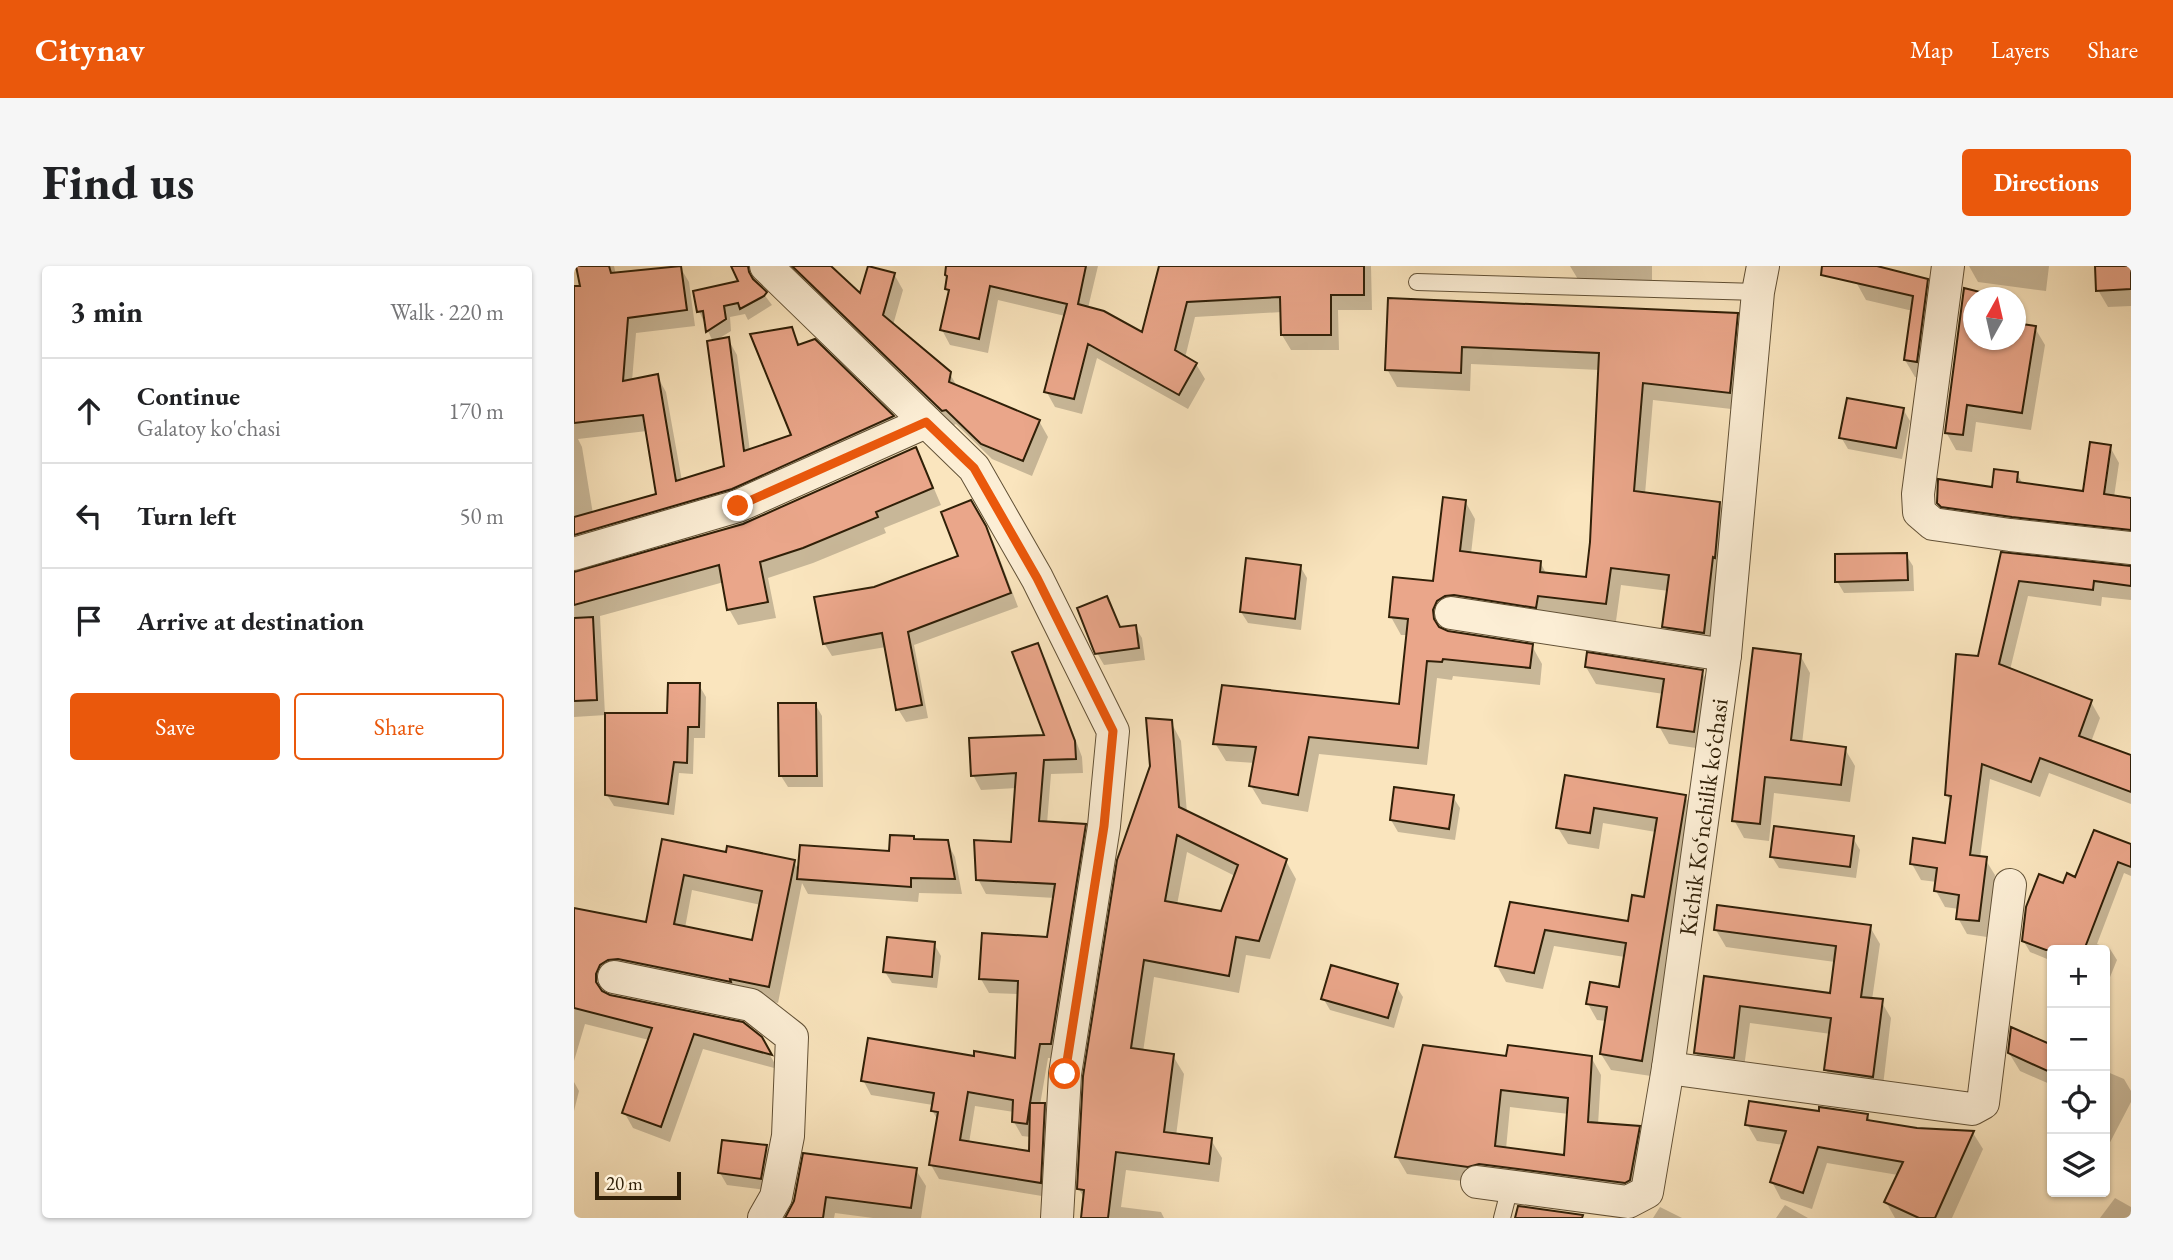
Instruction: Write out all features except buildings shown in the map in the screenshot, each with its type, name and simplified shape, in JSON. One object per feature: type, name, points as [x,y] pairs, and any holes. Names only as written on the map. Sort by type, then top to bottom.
[{"type":"street","points":[[766,266],[974,468],[1037,578],[1113,731],[1104,826],[1065,1074],[1057,1218]]},
{"type":"street","points":[[1948,266],[1918,494],[1919,512],[1933,524],[2131,548]]},
{"type":"street","name":"Kichik Ko‘nchilik ko‘chasi","points":[[1477,1182],[1628,1202],[1647,1192],[1668,1068],[1725,655],[1760,279]]},
{"type":"street","points":[[574,554],[738,506],[926,422]]},
{"type":"street","points":[[1451,613],[1725,655]]},
{"type":"street","points":[[1668,1068],[1972,1109],[1983,1103],[2010,885]]},
{"type":"street","points":[[614,977],[751,1005],[792,1037],[788,1136],[776,1197],[764,1218]]},
{"type":"lane","points":[[1417,282],[1760,279]]},
{"type":"lane","points":[[1502,1218],[1510,1187]]},
{"type":"route","points":[[738,506],[926,422],[974,468],[1037,578],[1113,731],[1104,826],[1065,1074]]}]
